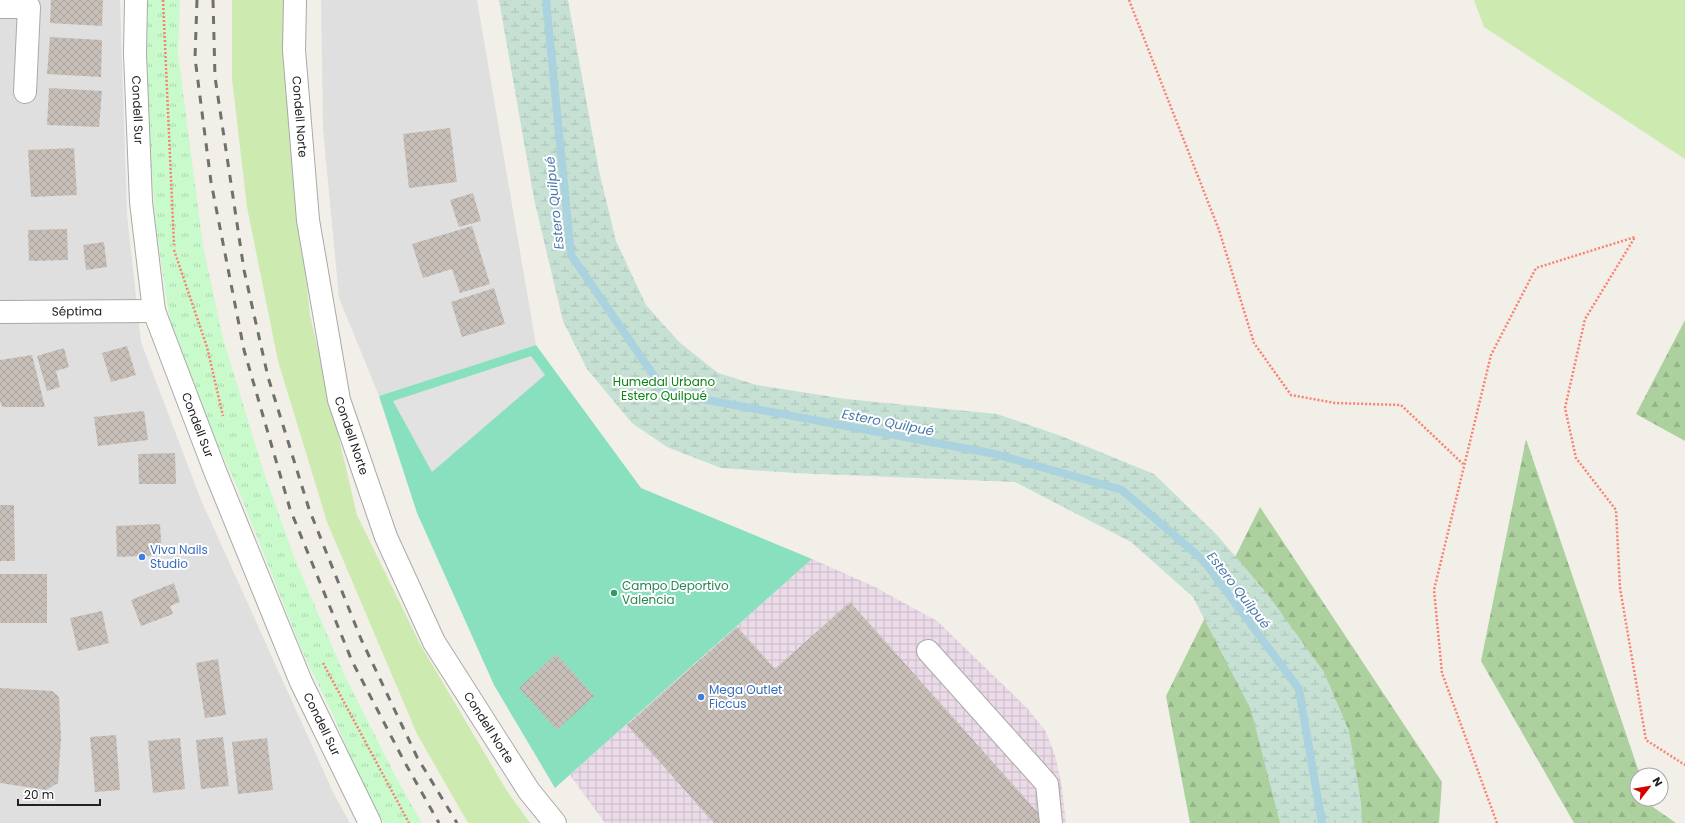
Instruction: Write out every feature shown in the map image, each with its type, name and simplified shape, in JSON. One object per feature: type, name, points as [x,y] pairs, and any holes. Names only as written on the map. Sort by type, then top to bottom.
[{"type":"street","name":"Condell Sur","points":[[136,0],[135,54],[141,202],[154,311],[215,471],[301,682],[370,823]]},
{"type":"street","name":"Condell Norte","points":[[295,0],[294,50],[308,220],[339,400],[386,537],[434,642],[529,790],[555,823]]},
{"type":"street","points":[[0,8],[29,7],[25,92]]},
{"type":"street","name":"Séptima","points":[[0,312],[154,311]]},
{"type":"street","points":[[928,651],[1047,784],[1051,823]]},
{"type":"path","points":[[163,0],[174,250],[207,347],[224,421]]},
{"type":"path","points":[[1129,0],[1219,230],[1254,343],[1291,395],[1335,403],[1401,405],[1463,464]]},
{"type":"path","points":[[1497,823],[1442,673],[1434,590],[1463,464],[1491,355],[1536,268],[1635,237],[1585,319],[1565,408],[1576,458],[1616,510],[1620,588],[1646,740],[1685,765]]},
{"type":"path","points":[[320,659],[409,823]]},
{"type":"shaded area","points":[[0,0],[120,0],[127,214],[141,342],[201,500],[334,794],[350,823],[0,823]]},
{"type":"shaded area","points":[[321,0],[477,0],[536,345],[379,396],[339,298],[323,129]]},
{"type":"shaded area","points":[[531,356],[545,375],[432,472],[393,401]]},
{"type":"shaded area","points":[[812,559],[873,586],[937,621],[1028,709],[1046,732],[1056,758],[1062,789],[1066,823],[605,823],[570,775]]},
{"type":"green space","points":[[142,0],[180,0],[178,54],[203,246],[223,338],[264,473],[296,562],[345,676],[398,781],[422,823],[384,823],[364,787],[333,715],[302,651],[239,491],[203,412],[171,328],[156,227],[149,138]]},
{"type":"green space","points":[[232,0],[286,0],[287,92],[310,315],[357,515],[420,644],[507,791],[530,823],[468,823],[417,734],[327,522],[278,361],[247,207],[232,79]]},
{"type":"green space","name":"Humedal Urbano Estero Quilpué","points":[[499,0],[568,0],[599,171],[616,241],[646,305],[679,342],[718,373],[757,385],[846,399],[997,414],[1061,436],[1154,474],[1217,535],[1266,592],[1324,672],[1349,731],[1361,802],[1362,823],[1280,823],[1251,710],[1193,597],[1131,542],[1015,482],[795,473],[721,468],[667,447],[632,423],[587,369],[563,321],[534,199]]},
{"type":"green space","points":[[1474,0],[1685,0],[1685,159],[1484,27]]},
{"type":"green space","points":[[1685,320],[1685,441],[1636,414]]},
{"type":"green space","name":"Campo Deportivo Valencia","points":[[536,345],[641,488],[812,559],[555,788],[494,685],[417,513],[379,396]]},
{"type":"green space","points":[[1526,439],[1637,767],[1629,767],[1629,807],[1653,807],[1676,823],[1574,823],[1481,661]]},
{"type":"green space","points":[[1260,507],[1442,782],[1439,823],[1190,823],[1166,696]]},
{"type":"building","points":[[51,0],[103,0],[102,26],[50,23]]},
{"type":"building","points":[[50,37],[102,40],[101,77],[47,74]]},
{"type":"building","points":[[49,88],[102,91],[99,127],[47,125]]},
{"type":"building","points":[[450,128],[457,182],[409,188],[403,134]]},
{"type":"building","points":[[74,148],[77,195],[31,197],[28,150]]},
{"type":"building","points":[[473,193],[481,221],[459,227],[450,200]]},
{"type":"building","points":[[472,226],[490,284],[460,293],[452,269],[423,278],[412,244]]},
{"type":"building","points":[[67,229],[68,260],[29,261],[28,230]]},
{"type":"building","points":[[104,242],[107,267],[86,270],[83,245]]},
{"type":"building","points":[[494,288],[505,324],[462,337],[451,302]]},
{"type":"building","points":[[127,346],[136,375],[111,382],[102,353]]},
{"type":"building","points":[[64,348],[69,367],[56,371],[60,387],[47,391],[37,356]]},
{"type":"building","points":[[32,355],[45,407],[2,407],[0,401],[0,360]]},
{"type":"building","points":[[144,411],[148,440],[98,446],[94,417]]},
{"type":"building","points":[[175,453],[176,484],[139,484],[138,454]]},
{"type":"building","points":[[0,505],[14,505],[15,561],[0,561]]},
{"type":"building","points":[[160,524],[162,555],[117,557],[116,526]]},
{"type":"building","points":[[0,574],[47,574],[47,623],[0,623]]},
{"type":"building","points":[[174,583],[180,602],[170,606],[173,614],[141,626],[131,600]]},
{"type":"building","points":[[850,602],[1047,823],[714,823],[627,725],[737,627],[775,669]]},
{"type":"building","points":[[102,611],[109,643],[78,651],[70,618]]},
{"type":"building","points":[[556,654],[594,696],[557,730],[519,688]]},
{"type":"building","points":[[218,659],[226,715],[205,718],[196,663]]},
{"type":"building","points":[[0,688],[52,691],[59,697],[61,738],[58,783],[46,790],[0,783]]},
{"type":"building","points":[[116,735],[120,790],[95,792],[90,737]]},
{"type":"building","points":[[223,737],[229,786],[201,789],[196,740]]},
{"type":"building","points":[[180,738],[185,789],[153,793],[148,741]]},
{"type":"building","points":[[267,738],[273,790],[238,794],[232,742]]},
{"type":"waterway","name":"Estero Quilpué","points":[[546,0],[571,255],[665,392],[995,454],[1122,490],[1204,561],[1299,689],[1322,823]]},
{"type":"railway","points":[[197,0],[195,58],[211,182],[244,350],[290,509],[352,661],[404,761],[439,823]]},
{"type":"railway","points":[[213,0],[215,77],[244,270],[268,377],[309,509],[361,639],[417,757],[457,823]]},
{"type":"place","name":"Viva Nails Studio","points":[[142,557]]},
{"type":"place","name":"Campo Deportivo Valencia","points":[[614,593]]},
{"type":"place","name":"Mega Outlet Ficcus","points":[[701,697]]}]
